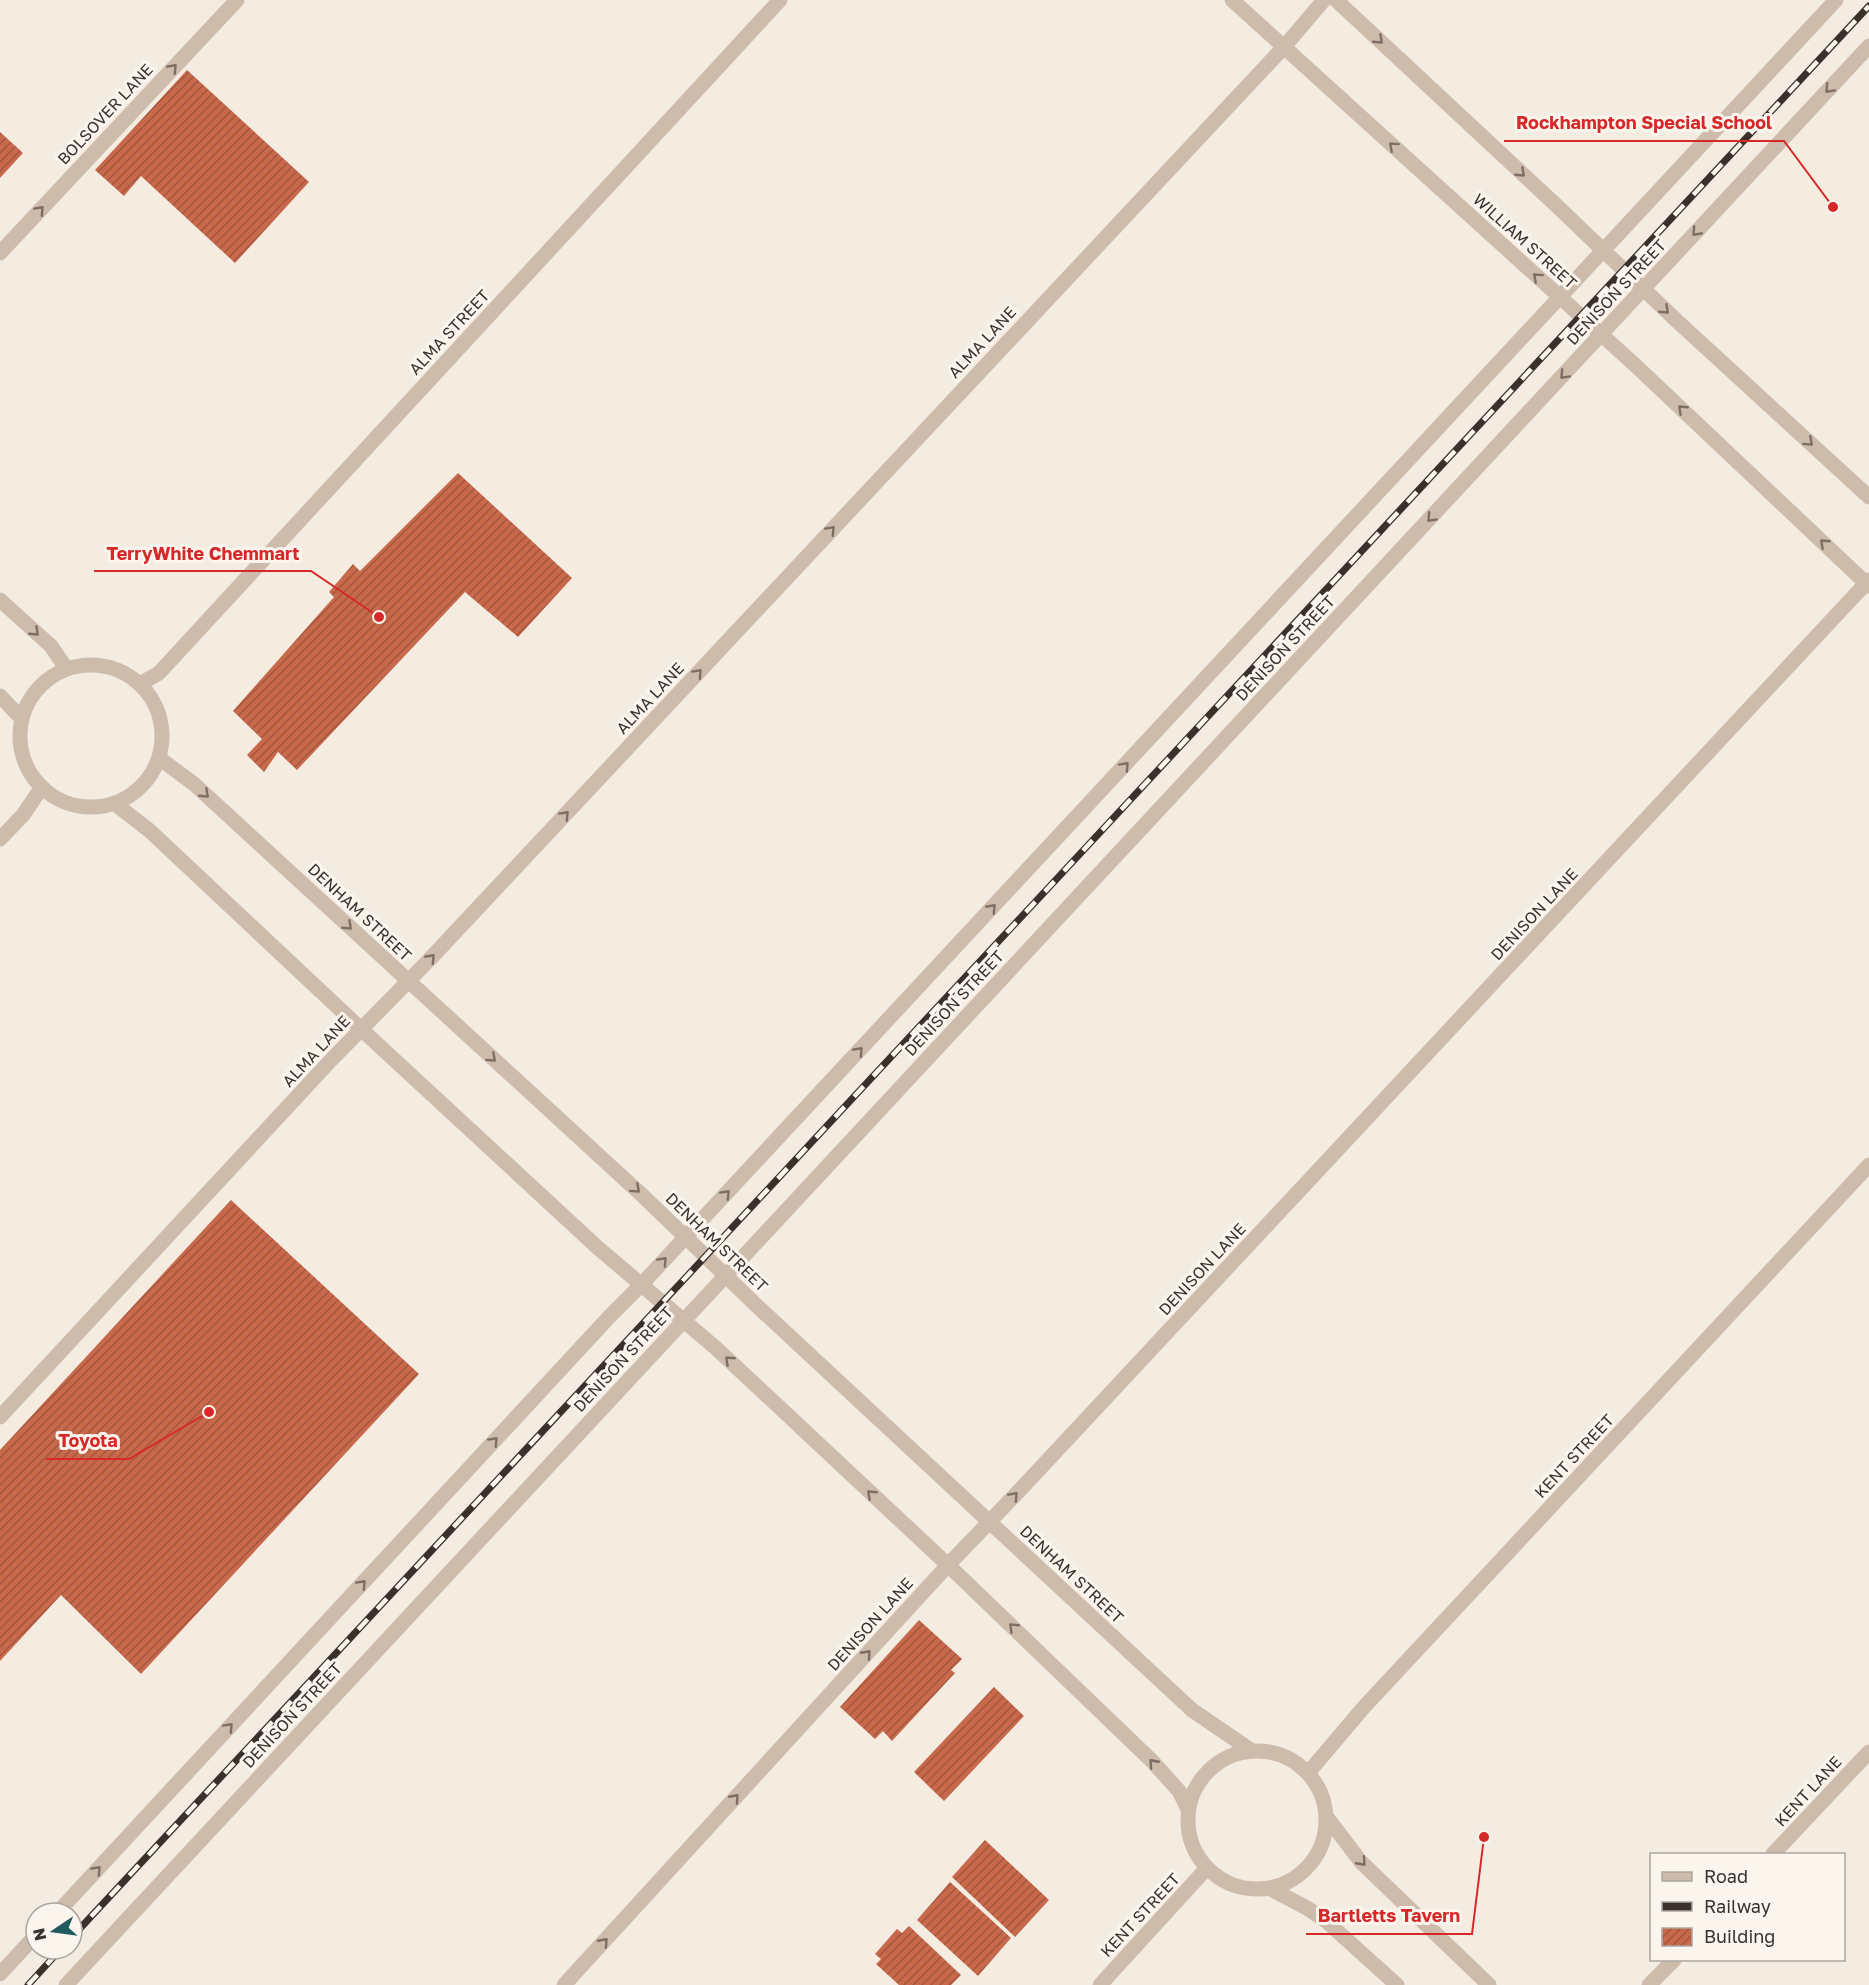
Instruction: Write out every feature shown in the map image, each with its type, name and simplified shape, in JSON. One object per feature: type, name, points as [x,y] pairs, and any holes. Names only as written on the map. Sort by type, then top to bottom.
[{"type":"street","name":"BOLSOVER LANE","points":[[0,253],[237,0]]},
{"type":"street","name":"ALMA STREET","points":[[140,684],[159,673],[780,0]]},
{"type":"street","name":"WILLIAM STREET","points":[[1232,0],[1601,334],[1868,583]]},
{"type":"street","name":"ALMA LANE","points":[[0,1417],[361,1029],[409,982],[1284,47],[1324,0]]},
{"type":"street","points":[[1336,0],[1603,251],[1869,496]]},
{"type":"street","points":[[68,1901],[1836,0]]},
{"type":"street","name":"DENISON STREET","points":[[66,1985],[1869,46]]},
{"type":"street","name":"DENISON LANE","points":[[564,1985],[948,1565],[990,1523],[1868,583]]},
{"type":"street","points":[[0,600],[51,646],[66,668]]},
{"type":"street","points":[[85,664],[105,665],[124,672],[140,684],[152,699],[160,718],[162,738],[159,758],[149,777],[134,793],[114,803],[95,807],[76,805],[58,799],[42,787],[31,772],[23,755],[20,737],[22,719],[31,697],[46,680],[66,668],[85,664]]},
{"type":"street","points":[[0,696],[22,719]]},
{"type":"street","name":"DENHAM STREET","points":[[159,758],[194,784],[686,1236],[1192,1710],[1252,1751]]},
{"type":"street","points":[[0,839],[23,814],[42,787]]},
{"type":"street","points":[[114,803],[150,831],[597,1247],[717,1349],[948,1565],[1152,1761],[1179,1791],[1188,1809]]},
{"type":"street","name":"KENT STREET","points":[[1308,1773],[1372,1698],[1869,1165]]},
{"type":"street","points":[[1252,1751],[1267,1751],[1282,1756],[1296,1763],[1308,1773],[1320,1793],[1326,1816],[1325,1836],[1317,1855],[1305,1870],[1290,1882],[1271,1888],[1248,1890],[1226,1882],[1206,1869],[1194,1851],[1188,1830],[1188,1809],[1196,1787],[1210,1769],[1229,1756],[1252,1751]]},
{"type":"street","name":"KENT LANE","points":[[1774,1853],[1869,1752]]},
{"type":"street","points":[[1326,1816],[1361,1862],[1489,1985]]},
{"type":"street","name":"KENT STREET","points":[[1100,1985],[1206,1869]]},
{"type":"street","points":[[1271,1888],[1308,1908],[1326,1921],[1397,1985]]},
{"type":"street","points":[[0,1974],[24,1948]]},
{"type":"street","points":[[1649,1985],[1672,1961]]},
{"type":"building","points":[[187,70],[309,182],[235,263],[141,176],[124,196],[95,170]]},
{"type":"building","points":[[0,132],[23,153],[0,178]]},
{"type":"building","points":[[458,473],[572,578],[518,637],[465,592],[297,770],[278,752],[264,772],[247,755],[262,739],[233,711],[334,597],[329,592],[353,564],[360,571]]},
{"type":"building","points":[[231,1200],[419,1374],[141,1674],[61,1595],[0,1661],[0,1450]]},
{"type":"building","points":[[919,1620],[962,1659],[951,1670],[955,1673],[892,1741],[883,1731],[875,1739],[840,1707]]},
{"type":"building","points":[[994,1687],[1024,1716],[944,1801],[914,1772]]},
{"type":"building","points":[[985,1840],[1049,1900],[1015,1937],[952,1877]]},
{"type":"building","points":[[950,1882],[1011,1938],[978,1976],[917,1920]]},
{"type":"building","points":[[909,1926],[961,1975],[951,1985],[899,1985],[876,1964],[881,1959],[875,1954],[897,1929],[902,1933]]},
{"type":"railway","points":[[84,1924],[1869,6]]},
{"type":"railway","points":[[28,1985],[50,1961]]},
{"type":"place","name":"Rockhampton Special School","points":[[1833,207]]},
{"type":"place","name":"TerryWhite Chemmart","points":[[379,617]]},
{"type":"place","name":"Toyota","points":[[209,1412]]},
{"type":"place","name":"Bartletts Tavern","points":[[1484,1837]]}]
